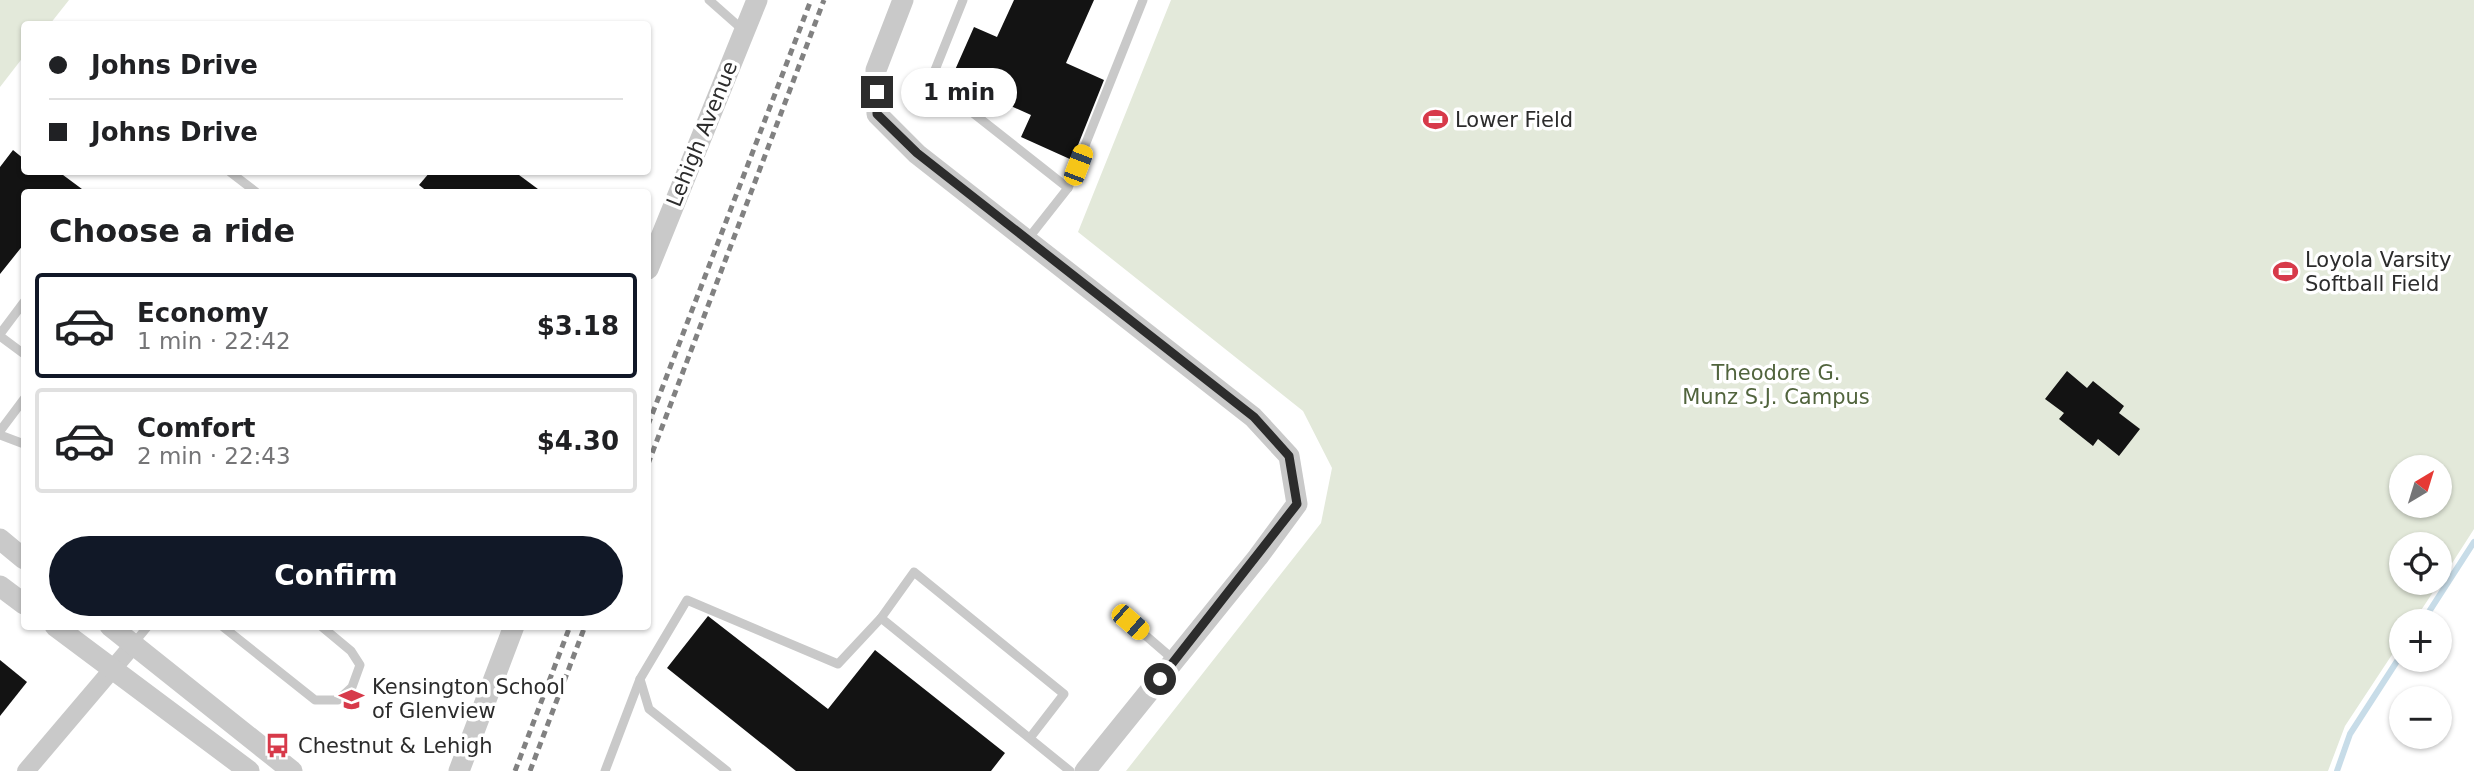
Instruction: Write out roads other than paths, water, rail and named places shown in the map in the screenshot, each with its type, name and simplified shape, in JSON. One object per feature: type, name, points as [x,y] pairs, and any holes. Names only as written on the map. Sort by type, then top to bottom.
[{"type":"street","name":"Lehigh Avenue","points":[[651,262],[757,0]]},
{"type":"street","points":[[903,0],[876,70],[877,114],[917,153],[1254,417],[1289,456],[1297,504],[1085,771]]},
{"type":"street","points":[[0,539],[21,556]]},
{"type":"street","points":[[0,586],[21,602]]},
{"type":"street","points":[[60,630],[249,771]]},
{"type":"street","points":[[115,630],[292,771]]},
{"type":"street","points":[[459,771],[512,630]]},
{"type":"street","points":[[26,771],[111,667],[133,645]]},
{"type":"lane","points":[[709,0],[744,31]]},
{"type":"lane","points":[[963,0],[931,80],[1068,188]]},
{"type":"lane","points":[[1027,240],[1068,188],[1143,0]]},
{"type":"lane","points":[[234,175],[252,189]]},
{"type":"lane","points":[[21,306],[0,335],[21,352]]},
{"type":"lane","points":[[21,403],[0,433],[21,443]]},
{"type":"lane","points":[[605,771],[640,679],[687,600],[838,664],[881,618],[914,572],[1064,694],[1030,738]]},
{"type":"lane","points":[[881,618],[1070,771]]},
{"type":"lane","points":[[1130,622],[1174,661]]},
{"type":"lane","points":[[133,645],[145,630]]},
{"type":"lane","points":[[227,630],[315,700],[338,700],[352,687],[360,665],[351,651],[326,630]]},
{"type":"lane","points":[[640,679],[649,709],[727,771]]},
{"type":"waterway","points":[[2431,609],[2474,542]]},
{"type":"waterway","points":[[2337,771],[2350,734],[2390,672]]},
{"type":"railway","points":[[651,417],[811,0]]},
{"type":"railway","points":[[651,456],[824,0]]},
{"type":"railway","points":[[515,771],[568,630]]},
{"type":"railway","points":[[530,771],[583,630]]},
{"type":"place","name":"Lower Field","points":[[1435,120]]},
{"type":"place","name":"Loyola Varsity Softball Field","points":[[2285,272]]},
{"type":"place","name":"Kensington School of Glenview","points":[[352,699]]},
{"type":"place","name":"Chestnut & Lehigh","points":[[278,746]]},
{"type":"park label","name":"Theodore G. Munz S.J. Campus","points":[[1776,385]]}]
